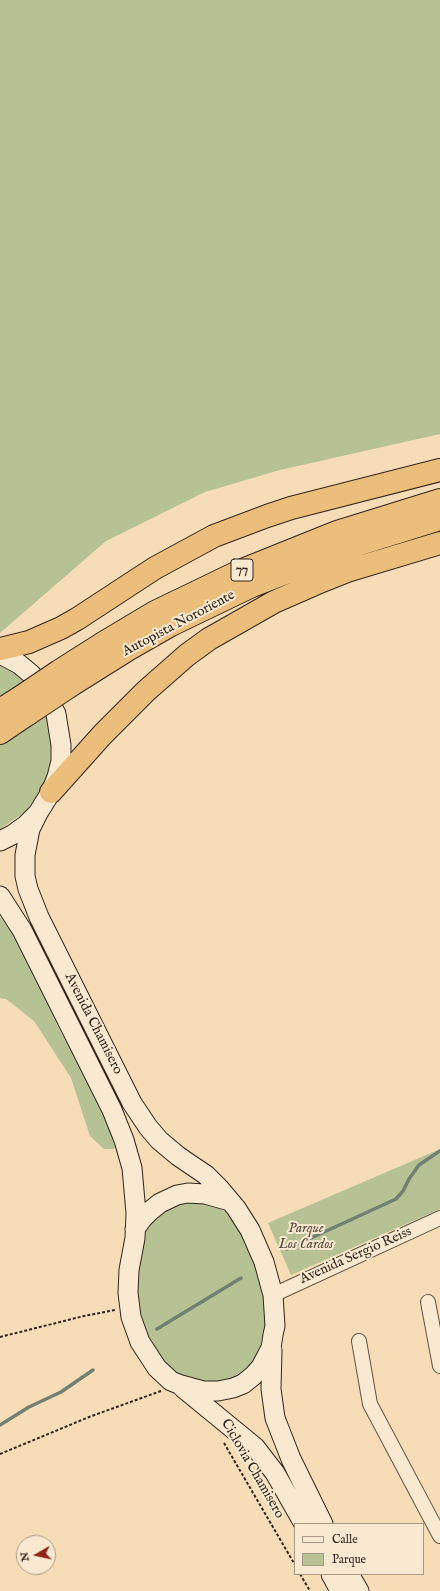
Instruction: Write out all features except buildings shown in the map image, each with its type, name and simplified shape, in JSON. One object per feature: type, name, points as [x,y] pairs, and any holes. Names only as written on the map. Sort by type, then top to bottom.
[{"type":"highway","points":[[0,649],[29,642],[61,628],[155,568],[214,536],[291,508],[440,470]]},
{"type":"highway","name":"Autopista Nororiente","points":[[65,679],[103,643],[155,612],[240,571],[337,532],[440,500]]},
{"type":"highway","name":"Autopista Nororiente","points":[[0,733],[23,706],[65,679],[129,649],[171,625],[252,586],[360,544],[440,519]]},
{"type":"highway","points":[[51,792],[103,734],[146,691],[187,655],[208,640],[274,602],[315,584],[347,571],[440,543]]},
{"type":"highway","name":"Autopista Nororiente","points":[[0,710],[23,706]]},
{"type":"street","points":[[0,654],[18,664],[31,674],[41,686],[56,714],[62,745],[57,777],[51,792],[38,813],[26,825],[0,841]]},
{"type":"street","name":"Avenida Chamisero","points":[[38,813],[30,829],[25,862],[28,888],[39,918],[132,1103],[159,1140],[214,1182],[244,1220],[256,1240],[273,1295],[275,1326],[271,1383],[272,1400],[276,1418],[291,1459],[323,1523]]},
{"type":"street","name":"Avenida Chamisero","points":[[0,896],[22,930],[116,1119],[124,1140],[132,1168],[135,1203],[135,1229],[128,1280],[129,1307],[133,1325],[140,1342],[157,1368],[172,1380],[181,1385],[203,1391],[218,1391],[243,1384],[253,1376],[261,1367],[271,1348],[274,1335]]},
{"type":"street","points":[[135,1229],[142,1219],[160,1203],[177,1196],[188,1193],[205,1194],[230,1201]]},
{"type":"street","name":"Avenida Sergio Reiss","points":[[273,1295],[440,1218]]},
{"type":"street","points":[[428,1302],[440,1366]]},
{"type":"street","points":[[360,1341],[370,1404],[440,1536]]},
{"type":"street","name":"Avenida Chamisero","points":[[181,1385],[255,1447],[275,1473],[303,1523]]},
{"type":"street","points":[[332,1575],[340,1591]]},
{"type":"street","points":[[350,1575],[359,1591]]},
{"type":"path","points":[[0,1337],[108,1311]]},
{"type":"path","points":[[0,1454],[89,1417],[152,1394]]},
{"type":"path","name":"Ciclovia Chamisero","points":[[223,1440],[294,1563]]},
{"type":"path","points":[[301,1575],[310,1591]]},
{"type":"green space","points":[[0,0],[440,0],[440,434],[280,470],[205,492],[106,541],[0,633]]},
{"type":"green space","points":[[0,666],[17,675],[39,698],[51,727],[52,758],[43,788],[25,812],[0,829]]},
{"type":"green space","points":[[0,917],[18,942],[40,984],[59,1029],[82,1069],[117,1146],[113,1149],[104,1149],[90,1136],[71,1078],[34,1021],[6,999],[0,998]]},
{"type":"green space","name":"Parque Los Cardos","points":[[440,1149],[440,1209],[291,1275],[268,1223]]},
{"type":"green space","points":[[207,1200],[232,1213],[261,1271],[268,1322],[259,1361],[231,1382],[187,1383],[160,1359],[142,1329],[135,1288],[143,1227],[169,1204]]},
{"type":"waterway","points":[[287,1249],[396,1199],[403,1191],[419,1165],[440,1151]]},
{"type":"waterway","points":[[157,1329],[241,1278]]},
{"type":"waterway","points":[[0,1425],[29,1407],[61,1392],[93,1370]]}]
